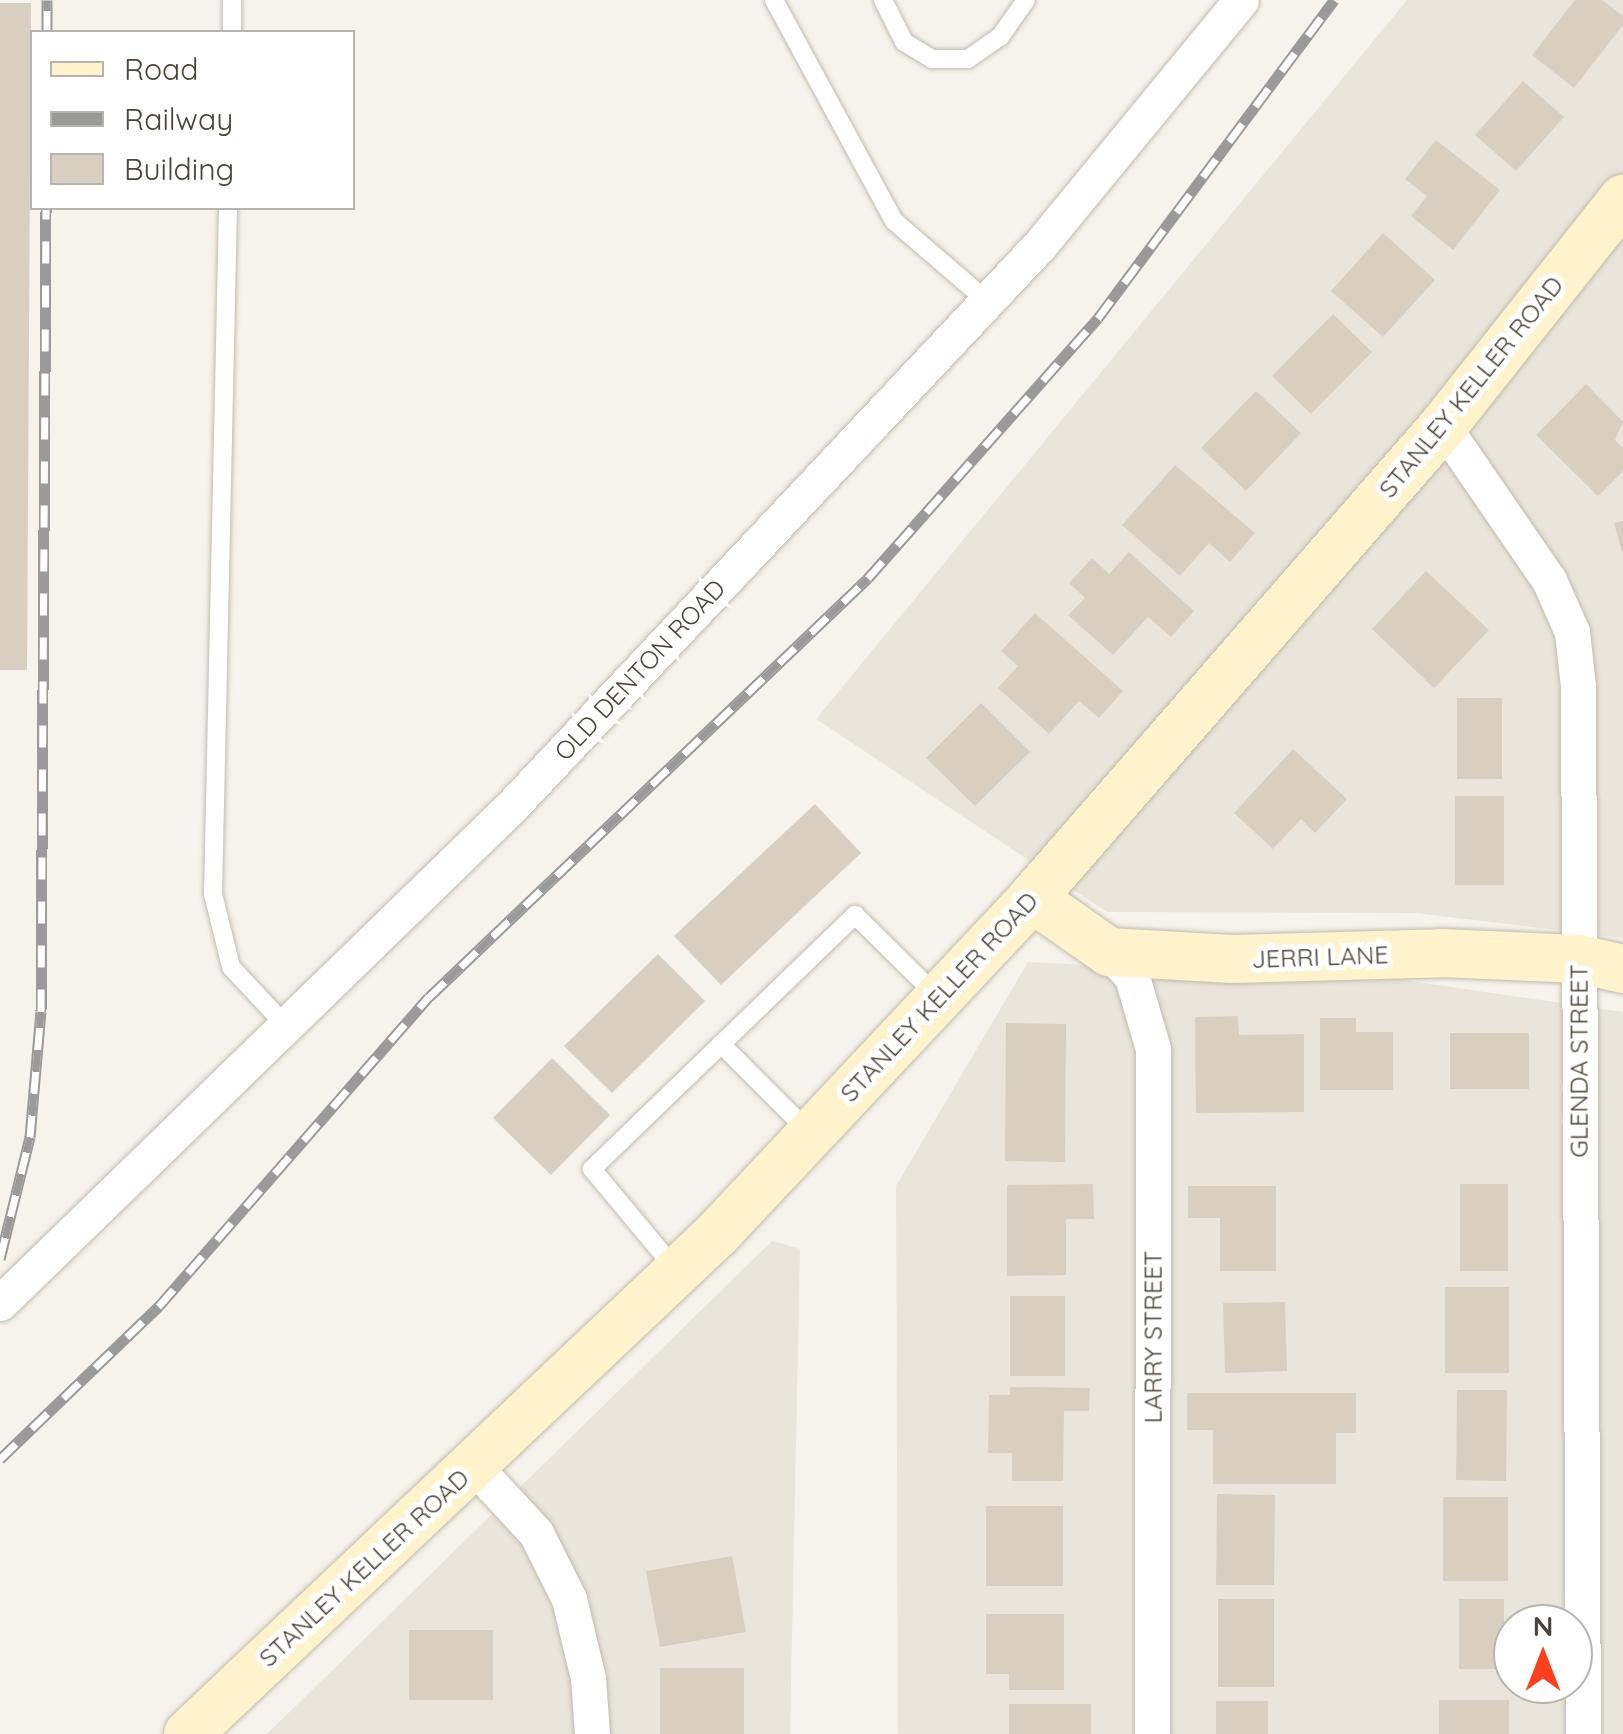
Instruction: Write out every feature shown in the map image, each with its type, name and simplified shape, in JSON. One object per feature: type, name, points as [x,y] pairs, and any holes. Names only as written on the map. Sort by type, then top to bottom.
[{"type":"street","name":"OLD DENTON ROAD","points":[[0,1303],[511,807],[988,301],[1241,0]]},
{"type":"street","name":"STANLEY KELLER ROAD","points":[[188,1734],[678,1272],[939,998],[1032,898],[1443,426],[1623,199]]},
{"type":"street","name":"GLENDA STREET","points":[[1443,426],[1549,580],[1572,632],[1578,686],[1601,964],[1583,1734]]},
{"type":"street","points":[[1032,898],[1109,952]]},
{"type":"street","name":"JERRI LANE","points":[[1109,952],[1232,959],[1442,953],[1601,964]]},
{"type":"street","name":"LARRY STREET","points":[[1109,952],[1132,977],[1154,1049],[1152,1734]]},
{"type":"street","points":[[473,1465],[536,1533],[569,1598],[588,1678],[592,1734]]},
{"type":"lane","points":[[232,0],[232,30]]},
{"type":"lane","points":[[774,0],[894,221],[988,301]]},
{"type":"lane","points":[[883,0],[904,42],[932,59],[968,59],[1000,37],[1026,0]]},
{"type":"lane","points":[[228,210],[213,894],[230,968],[287,1028]]},
{"type":"lane","points":[[678,1272],[592,1168],[855,915],[939,998]]},
{"type":"lane","points":[[721,1044],[811,1134]]},
{"type":"shaded area","points":[[1407,0],[1623,0],[1623,938],[1415,913],[1107,912],[816,719]]},
{"type":"shaded area","points":[[1028,962],[1403,980],[1623,1012],[1623,1734],[898,1734],[896,1186]]},
{"type":"shaded area","points":[[772,1241],[800,1249],[790,1734],[267,1734]]},
{"type":"building","points":[[1575,0],[1602,0],[1623,16],[1623,25],[1574,88],[1532,55]]},
{"type":"building","points":[[0,3],[31,3],[27,670],[0,670]]},
{"type":"building","points":[[1523,81],[1564,117],[1516,171],[1475,135]]},
{"type":"building","points":[[1436,140],[1500,190],[1453,250],[1411,216],[1427,196],[1405,179]]},
{"type":"building","points":[[1383,233],[1435,280],[1383,337],[1331,291]]},
{"type":"building","points":[[1333,314],[1372,352],[1311,414],[1272,376]]},
{"type":"building","points":[[1586,384],[1623,422],[1615,440],[1623,448],[1623,471],[1598,496],[1536,435]]},
{"type":"building","points":[[1256,391],[1301,433],[1246,491],[1201,448]]},
{"type":"building","points":[[1175,465],[1255,533],[1230,562],[1209,543],[1180,576],[1122,525]]},
{"type":"building","points":[[1623,521],[1623,551],[1622,552],[1614,523]]},
{"type":"building","points":[[1129,552],[1194,611],[1171,637],[1148,617],[1113,655],[1068,615],[1085,598],[1069,583],[1092,558],[1109,574]]},
{"type":"building","points":[[1426,571],[1489,630],[1434,688],[1372,629]]},
{"type":"building","points":[[1035,613],[1123,691],[1099,718],[1079,701],[1049,734],[998,688],[1018,666],[1001,651]]},
{"type":"building","points":[[1457,698],[1502,698],[1502,779],[1457,779]]},
{"type":"building","points":[[981,703],[1030,752],[975,806],[926,758]]},
{"type":"building","points":[[1293,749],[1347,799],[1315,833],[1301,819],[1273,849],[1234,813]]},
{"type":"building","points":[[1455,796],[1504,796],[1504,885],[1455,885]]},
{"type":"building","points":[[815,804],[861,853],[721,985],[674,936]]},
{"type":"building","points":[[658,954],[705,1001],[612,1093],[564,1046]]},
{"type":"building","points":[[1238,1016],[1239,1035],[1304,1034],[1304,1112],[1196,1113],[1195,1017]]},
{"type":"building","points":[[1320,1018],[1356,1018],[1356,1032],[1393,1032],[1393,1090],[1320,1090]]},
{"type":"building","points":[[1006,1023],[1066,1024],[1065,1162],[1005,1161]]},
{"type":"building","points":[[1450,1033],[1529,1033],[1529,1089],[1450,1089]]},
{"type":"building","points":[[552,1058],[610,1115],[551,1175],[493,1118]]},
{"type":"building","points":[[1093,1184],[1094,1219],[1066,1219],[1066,1275],[1007,1276],[1007,1185]]},
{"type":"building","points":[[1460,1184],[1508,1184],[1508,1271],[1460,1271]]},
{"type":"building","points":[[1188,1186],[1276,1186],[1276,1271],[1220,1271],[1220,1218],[1188,1218]]},
{"type":"building","points":[[1445,1287],[1509,1287],[1509,1373],[1445,1373]]},
{"type":"building","points":[[1010,1296],[1065,1296],[1065,1376],[1010,1376]]},
{"type":"building","points":[[1285,1302],[1287,1371],[1225,1373],[1223,1303]]},
{"type":"building","points":[[1010,1387],[1090,1388],[1089,1411],[1064,1411],[1063,1481],[1012,1481],[1012,1453],[988,1453],[989,1395],[1010,1395]]},
{"type":"building","points":[[1457,1390],[1507,1390],[1506,1481],[1456,1480]]},
{"type":"building","points":[[1187,1393],[1356,1393],[1356,1433],[1336,1433],[1336,1484],[1213,1484],[1213,1430],[1187,1430]]},
{"type":"building","points":[[1217,1494],[1275,1495],[1274,1585],[1216,1585]]},
{"type":"building","points":[[1443,1497],[1508,1497],[1508,1581],[1443,1581]]},
{"type":"building","points":[[986,1506],[1063,1506],[1063,1586],[986,1586]]},
{"type":"building","points":[[732,1556],[746,1632],[660,1647],[646,1571]]},
{"type":"building","points":[[1218,1599],[1274,1599],[1274,1687],[1218,1687]]},
{"type":"building","points":[[1459,1599],[1504,1599],[1504,1604],[1493,1604],[1493,1669],[1459,1669]]},
{"type":"building","points":[[986,1614],[1064,1614],[1064,1690],[1009,1690],[1009,1674],[986,1674]]},
{"type":"building","points":[[409,1630],[493,1630],[493,1700],[409,1700]]},
{"type":"building","points":[[660,1668],[744,1668],[744,1734],[660,1734]]},
{"type":"building","points":[[1439,1700],[1493,1700],[1493,1704],[1509,1704],[1509,1734],[1439,1734]]},
{"type":"building","points":[[1216,1701],[1268,1701],[1268,1734],[1216,1734]]},
{"type":"building","points":[[1009,1704],[1091,1704],[1091,1734],[1009,1734]]},
{"type":"railway","points":[[47,0],[47,30]]},
{"type":"railway","points":[[0,1459],[159,1306],[429,997],[868,578],[1098,318],[1334,0]]},
{"type":"railway","points":[[0,1259],[30,1137],[41,1011],[46,210]]}]
